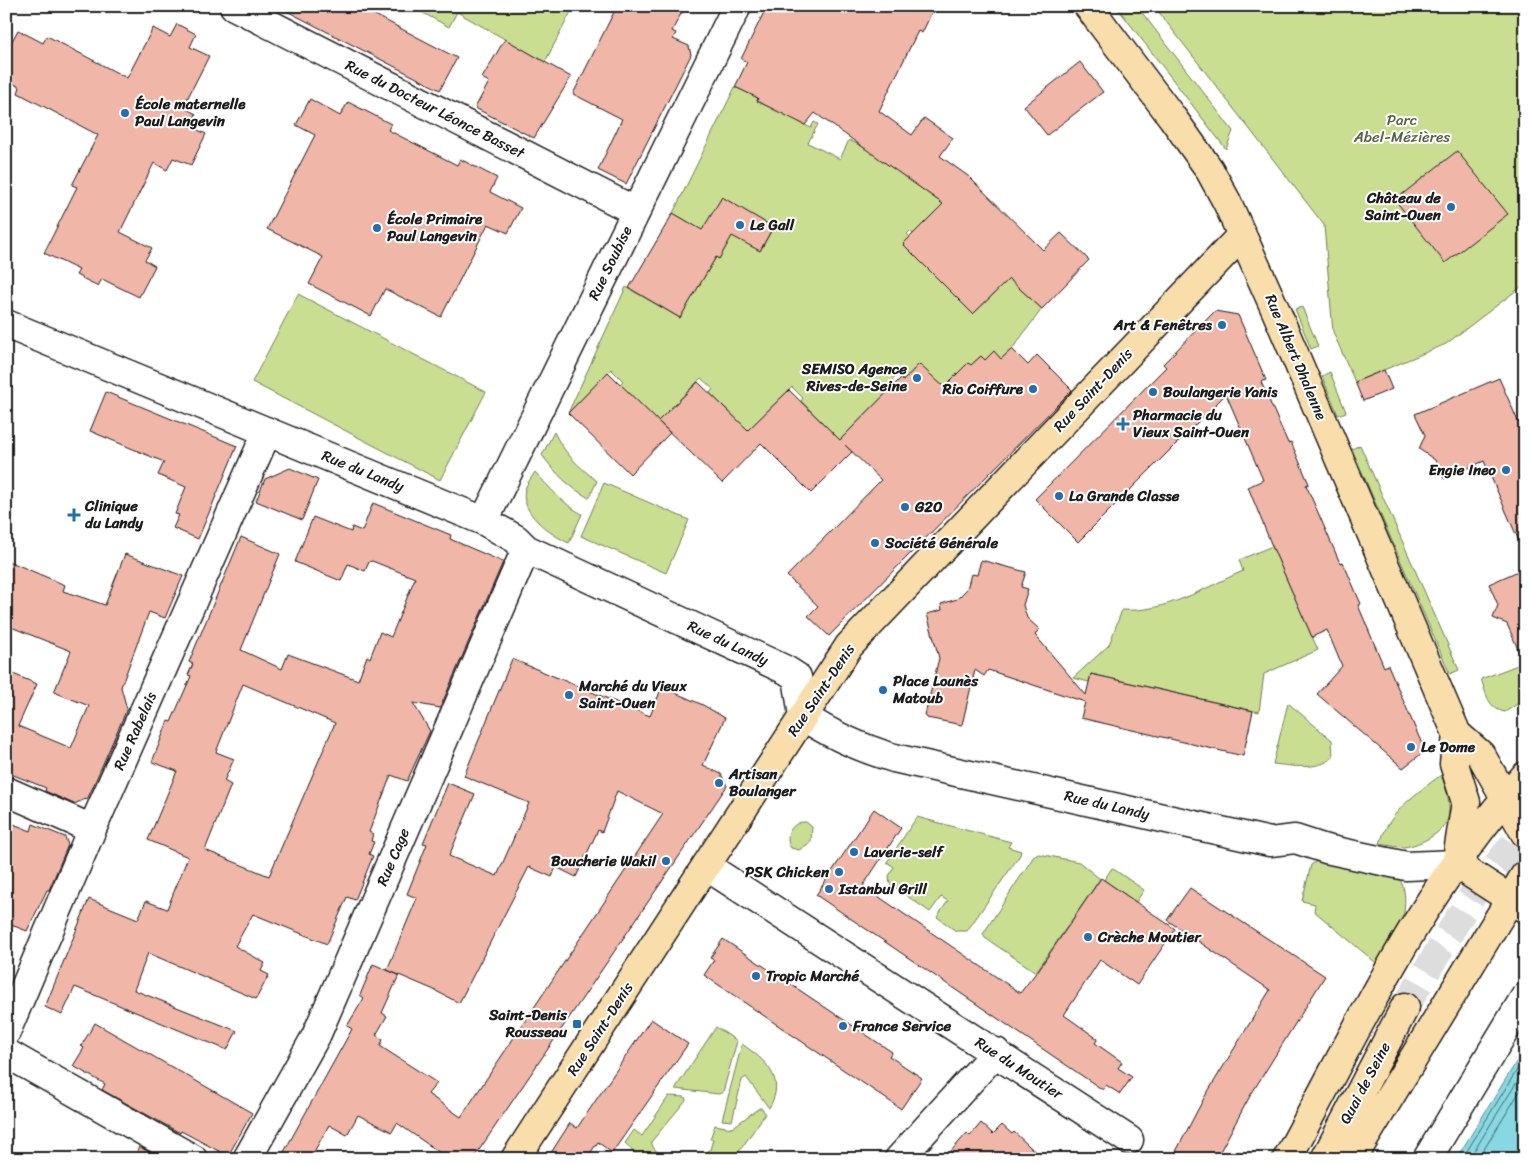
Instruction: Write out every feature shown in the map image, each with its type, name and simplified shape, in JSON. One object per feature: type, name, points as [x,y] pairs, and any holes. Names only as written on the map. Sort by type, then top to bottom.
[{"type":"main road","name":"Rue Albert Dhalenne","points":[[1088,6],[1209,169],[1242,235],[1457,734],[1481,755],[1525,833]]},
{"type":"main road","name":"Rue Saint-Denis","points":[[515,1159],[849,646],[1242,235]]},
{"type":"main road","name":"Rue Albert Dhalenne","points":[[1456,864],[1466,802],[1454,764],[1457,734]]},
{"type":"main road","points":[[1287,1159],[1396,957],[1456,864],[1505,798],[1525,776]]},
{"type":"main road","points":[[1456,864],[1517,903]]},
{"type":"main road","points":[[1352,1159],[1517,903],[1525,875]]},
{"type":"main road","name":"Quai de Seine","points":[[1325,1159],[1405,1007]]},
{"type":"street","name":"Rue du Docteur Léonce Basset","points":[[234,6],[636,211]]},
{"type":"street","name":"Rue Soubise","points":[[484,521],[738,6]]},
{"type":"street","name":"Rue du Landy","points":[[6,324],[484,521],[516,539],[526,549],[786,670],[796,677],[804,716],[835,737],[894,758],[1270,842],[1295,839],[1326,849],[1406,866],[1456,864]]},
{"type":"street","name":"Rue Rabelais","points":[[6,1032],[92,829],[267,432]]},
{"type":"street","name":"Rue Cage","points":[[247,1159],[316,1036],[526,549]]},
{"type":"street","points":[[6,791],[92,829]]},
{"type":"street","name":"Rue du Moutier","points":[[706,866],[1130,1140]]},
{"type":"street","points":[[1426,1159],[1525,997]]},
{"type":"street","points":[[899,1159],[996,1052]]},
{"type":"street","points":[[6,1053],[193,1159]]},
{"type":"green space","points":[[410,6],[574,6],[545,62],[457,12],[449,27]]},
{"type":"green space","points":[[1116,6],[1137,6],[1233,131],[1226,149]]},
{"type":"green space","name":"Parc Abel-Mézières","points":[[1154,6],[1525,6],[1525,284],[1446,344],[1355,382],[1333,332],[1324,225]]},
{"type":"green space","points":[[735,87],[758,98],[757,101],[779,112],[802,116],[799,122],[811,128],[814,122],[818,124],[808,143],[840,159],[849,140],[865,148],[943,204],[913,234],[910,231],[907,234],[910,237],[904,244],[973,314],[994,294],[1006,276],[1042,309],[1012,349],[1001,359],[994,352],[985,360],[981,356],[971,365],[942,419],[931,376],[919,364],[903,381],[897,375],[886,387],[889,390],[840,440],[801,401],[803,398],[792,387],[748,430],[710,393],[713,389],[701,378],[658,421],[620,384],[623,381],[611,369],[568,413],[626,287],[680,318],[716,257],[719,259],[727,245],[729,234],[760,249],[760,251],[773,228],[722,197],[708,221],[706,233],[673,213]]},
{"type":"green space","points":[[298,294],[486,392],[440,480],[252,382]]},
{"type":"green space","points":[[1302,307],[1318,346],[1311,349],[1295,309]]},
{"type":"green space","points":[[1330,372],[1346,412],[1338,415],[1322,376]]},
{"type":"green space","points":[[554,432],[572,459],[597,481],[589,498],[563,480],[542,455]]},
{"type":"green space","points":[[1360,445],[1459,670],[1450,674],[1352,449]]},
{"type":"green space","points":[[535,472],[562,500],[582,514],[569,543],[554,535],[538,522],[527,506],[524,498],[525,489]]},
{"type":"green space","points":[[604,483],[689,520],[666,573],[581,536]]},
{"type":"green space","points":[[1272,546],[1318,650],[1264,674],[1259,712],[1091,674],[1089,682],[1073,678],[1109,645],[1122,610],[1154,608],[1199,592],[1243,571],[1239,560]]},
{"type":"green space","points":[[1525,642],[1525,699],[1505,712],[1499,710],[1488,700],[1481,679],[1523,663],[1516,645]]},
{"type":"green space","points":[[1288,703],[1332,740],[1333,757],[1313,766],[1273,764]]},
{"type":"green space","points":[[1441,775],[1447,794],[1449,814],[1447,821],[1438,832],[1418,844],[1410,846],[1401,847],[1380,844],[1396,813],[1413,796]]},
{"type":"green space","points":[[917,817],[1011,842],[1008,847],[1021,851],[967,931],[956,931],[937,917],[948,901],[941,897],[930,912],[890,884],[889,876],[894,867],[887,862]]},
{"type":"green space","points":[[801,822],[806,822],[812,827],[811,842],[799,850],[791,848],[788,839],[790,830]]},
{"type":"green space","points":[[1039,854],[1079,862],[1100,879],[1036,972],[985,938],[983,934],[1034,856]]},
{"type":"green space","points":[[1322,861],[1399,879],[1403,885],[1405,902],[1400,931],[1393,950],[1381,967],[1314,911],[1315,904],[1302,901],[1311,865]]},
{"type":"green space","points":[[1112,868],[1144,890],[1136,902],[1104,880]]},
{"type":"green space","points":[[716,1027],[737,1041],[723,1092],[719,1094],[675,1089]]},
{"type":"green space","points":[[742,1044],[765,1063],[771,1071],[776,1088],[774,1097],[769,1108],[746,1077],[742,1080],[732,1121],[722,1120]]},
{"type":"green space","points":[[669,1096],[685,1097],[686,1100],[651,1142],[663,1159],[640,1159],[625,1143],[634,1130],[642,1136]]},
{"type":"green space","points":[[759,1108],[762,1108],[765,1114],[734,1159],[705,1159],[708,1150],[710,1150],[713,1139],[710,1139],[715,1125],[732,1128]]},
{"type":"water","points":[[1525,1048],[1525,1159],[1456,1159]]},
{"type":"building","points":[[277,6],[358,6],[457,58],[440,90]]},
{"type":"building","points":[[617,6],[685,6],[672,31],[676,33],[673,39],[689,46],[691,55],[626,184],[598,170],[622,119],[573,94]]},
{"type":"building","points":[[767,6],[935,6],[922,33],[918,31],[879,111],[912,135],[924,118],[953,138],[940,156],[968,176],[1043,250],[1061,233],[1089,260],[1042,309],[1009,279],[973,314],[903,244],[943,204],[815,113],[805,125],[757,101],[758,98],[735,87],[747,62],[741,59]]},
{"type":"building","points":[[177,24],[196,34],[190,47],[209,56],[183,107],[196,114],[190,126],[206,134],[191,165],[173,158],[167,170],[154,163],[120,232],[152,248],[145,260],[155,266],[139,297],[102,279],[98,286],[76,275],[79,270],[44,253],[77,187],[72,185],[98,135],[18,93],[20,87],[6,80],[6,52],[18,30],[43,43],[47,36],[127,78],[153,28],[170,37]]},
{"type":"building","points":[[505,39],[571,77],[534,138],[475,108],[489,82],[482,78]]},
{"type":"building","points":[[1080,62],[1103,92],[1047,135],[1024,106]]},
{"type":"building","points":[[310,99],[340,116],[348,102],[391,124],[388,130],[457,165],[460,159],[497,178],[490,192],[521,208],[508,233],[488,224],[441,317],[385,289],[371,316],[309,284],[323,257],[267,229],[315,135],[296,125]]},
{"type":"building","name":"Château de Saint-Ouen","points":[[1457,151],[1508,214],[1445,263],[1395,200]]},
{"type":"building","points":[[722,197],[773,227],[760,251],[732,236],[719,259],[716,257],[680,318],[629,288],[673,213],[702,230]]},
{"type":"building","points":[[1215,311],[1238,315],[1266,380],[1261,382],[1288,443],[1291,442],[1309,484],[1306,485],[1340,563],[1343,562],[1361,604],[1358,605],[1384,667],[1388,665],[1425,751],[1403,768],[1317,694],[1342,666],[1327,630],[1312,637],[1272,546],[1248,487],[1263,480],[1226,394],[1078,542],[1035,499],[1166,367],[1163,364]]},
{"type":"building","points":[[1012,349],[1028,365],[1037,355],[1072,390],[829,636],[808,616],[818,606],[787,576],[881,480],[845,445],[852,452],[811,493],[761,443],[722,483],[658,421],[698,382],[748,430],[789,390],[840,440],[901,378],[903,381],[919,364],[944,387],[968,363],[971,365],[981,356],[985,360],[994,351],[1001,359]]},
{"type":"building","points":[[1384,370],[1392,389],[1363,401],[1355,382]]},
{"type":"building","points":[[608,372],[670,433],[630,474],[568,413]]},
{"type":"building","name":"Engie Ineo","points":[[1499,378],[1525,437],[1525,555],[1484,461],[1444,479],[1435,460],[1419,449],[1425,435],[1415,414]]},
{"type":"building","points":[[106,392],[237,446],[198,539],[173,528],[179,515],[175,514],[186,487],[158,475],[164,462],[90,431]]},
{"type":"building","points":[[290,468],[318,480],[302,520],[256,501],[265,479]]},
{"type":"building","points":[[373,503],[451,535],[450,539],[503,562],[440,708],[413,703],[430,731],[407,781],[391,775],[369,832],[373,834],[371,841],[374,842],[369,854],[373,856],[355,900],[347,897],[327,944],[253,914],[235,946],[265,963],[261,971],[269,975],[256,999],[148,953],[134,990],[237,1031],[227,1050],[75,987],[62,1015],[45,1007],[89,899],[138,919],[146,901],[167,909],[188,857],[148,840],[177,771],[152,762],[168,721],[171,722],[191,676],[188,675],[193,664],[189,662],[241,537],[280,554],[241,650],[282,669],[288,654],[358,680],[367,656],[370,658],[380,632],[391,637],[415,578],[372,561],[369,562],[365,571],[348,564],[341,581],[295,562],[313,517],[351,532],[352,527],[362,531]],"holes":[[[243,684],[335,723],[269,876],[205,850],[231,785],[224,781],[234,759],[216,752]]]},
{"type":"building","points":[[125,554],[183,576],[165,618],[149,612],[121,687],[127,709],[88,798],[74,804],[45,791],[46,788],[6,772],[6,671],[37,684],[18,726],[71,748],[89,706],[54,692],[71,651],[6,625],[6,560],[65,585],[63,591],[105,605]]},
{"type":"building","points":[[981,560],[1026,572],[1021,587],[1028,589],[1023,605],[1027,618],[1039,629],[1035,635],[1086,695],[1091,674],[1253,711],[1243,756],[1081,718],[1085,702],[988,670],[984,676],[975,670],[962,725],[927,718],[925,715],[939,658],[927,614],[942,610],[941,604],[957,599],[967,589],[971,574],[977,575]]},
{"type":"building","points":[[1525,568],[1525,665],[1507,624],[1493,618],[1498,605],[1489,584]]},
{"type":"building","points":[[512,659],[650,716],[662,687],[703,705],[725,718],[703,765],[721,774],[727,786],[473,1159],[449,1159],[397,1123],[392,1132],[358,1115],[347,1135],[329,1125],[310,1159],[280,1159],[352,1029],[347,1026],[364,998],[360,995],[373,964],[387,970],[417,898],[407,894],[427,844],[423,843],[448,783],[475,794],[449,856],[497,876],[529,803],[464,776]],"holes":[[[617,791],[663,814],[461,1117],[428,1094],[437,1083],[380,1046],[383,1040],[376,1035],[387,1016],[382,1013],[399,975],[459,1003],[529,867],[552,877],[556,867],[576,877],[598,830],[602,832]]]},
{"type":"building","points":[[874,809],[901,828],[863,886],[1020,993],[1039,969],[1101,878],[1175,929],[1137,985],[1100,960],[1064,1015],[1098,1039],[1095,1043],[1122,1062],[1118,1068],[1132,1077],[1120,1094],[1106,1085],[1103,1090],[816,895]]},
{"type":"building","points":[[6,821],[31,831],[33,824],[65,837],[68,845],[49,890],[47,890],[27,931],[6,923]]},
{"type":"building","points":[[1190,888],[1325,976],[1250,1096],[1216,1159],[1172,1159],[1204,1098],[1270,990],[1167,920]]},
{"type":"building","points":[[723,939],[892,1052],[889,1056],[922,1078],[901,1109],[704,975],[714,960],[710,958]]},
{"type":"building","points":[[651,1019],[688,1044],[612,1153],[598,1142],[586,1159],[547,1159],[570,1123],[577,1128]]},
{"type":"building","points":[[95,1023],[252,1113],[228,1156],[181,1131],[180,1133],[102,1090],[105,1084],[73,1066],[84,1048],[81,1046]]},
{"type":"building","points":[[981,1123],[993,1134],[1002,1125],[1012,1134],[1014,1132],[1043,1159],[944,1159],[967,1133],[970,1136]]},
{"type":"building","points":[[140,1147],[161,1159],[133,1159]]},
{"type":"tunnel","points":[[1405,1007],[1472,896],[1525,830]]},
{"type":"place","name":"École maternelle Paul Langevin","points":[[125,113]]},
{"type":"place","name":"Château de Saint-Ouen","points":[[1451,207]]},
{"type":"place","name":"Le Gall","points":[[740,225]]},
{"type":"place","name":"École Primaire Paul Langevin","points":[[377,228]]},
{"type":"place","name":"Art & Fenêtres","points":[[1222,325]]},
{"type":"place","name":"SEMISO Agence Rives-de-Seine","points":[[917,378]]},
{"type":"place","name":"Rio Coiffure","points":[[1033,389]]},
{"type":"place","name":"Boulangerie Yanis","points":[[1153,392]]},
{"type":"place","name":"Pharmacie du Vieux Saint-Ouen","points":[[1123,424]]},
{"type":"place","name":"Engie Ineo","points":[[1506,470]]},
{"type":"place","name":"La Grande Classe","points":[[1059,496]]},
{"type":"place","name":"G20","points":[[905,507]]},
{"type":"place","name":"Clinique du Landy","points":[[74,515]]},
{"type":"place","name":"Société Générale","points":[[875,543]]},
{"type":"place","name":"Place Lounès Matoub","points":[[883,690]]},
{"type":"place","name":"Marché du Vieux Saint-Ouen","points":[[569,695]]},
{"type":"place","name":"Le Dome","points":[[1411,747]]},
{"type":"place","name":"Artisan Boulanger","points":[[719,783]]},
{"type":"place","name":"Laverie-self","points":[[854,852]]},
{"type":"place","name":"Boucherie Wakil","points":[[666,861]]},
{"type":"place","name":"PSK Chicken","points":[[839,872]]},
{"type":"place","name":"Istanbul Grill","points":[[829,889]]},
{"type":"place","name":"Crèche Moutier","points":[[1088,937]]},
{"type":"place","name":"Tropic Marché","points":[[756,976]]},
{"type":"place","name":"Saint-Denis Rousseau","points":[[577,1024]]},
{"type":"place","name":"France Service","points":[[843,1026]]}]
